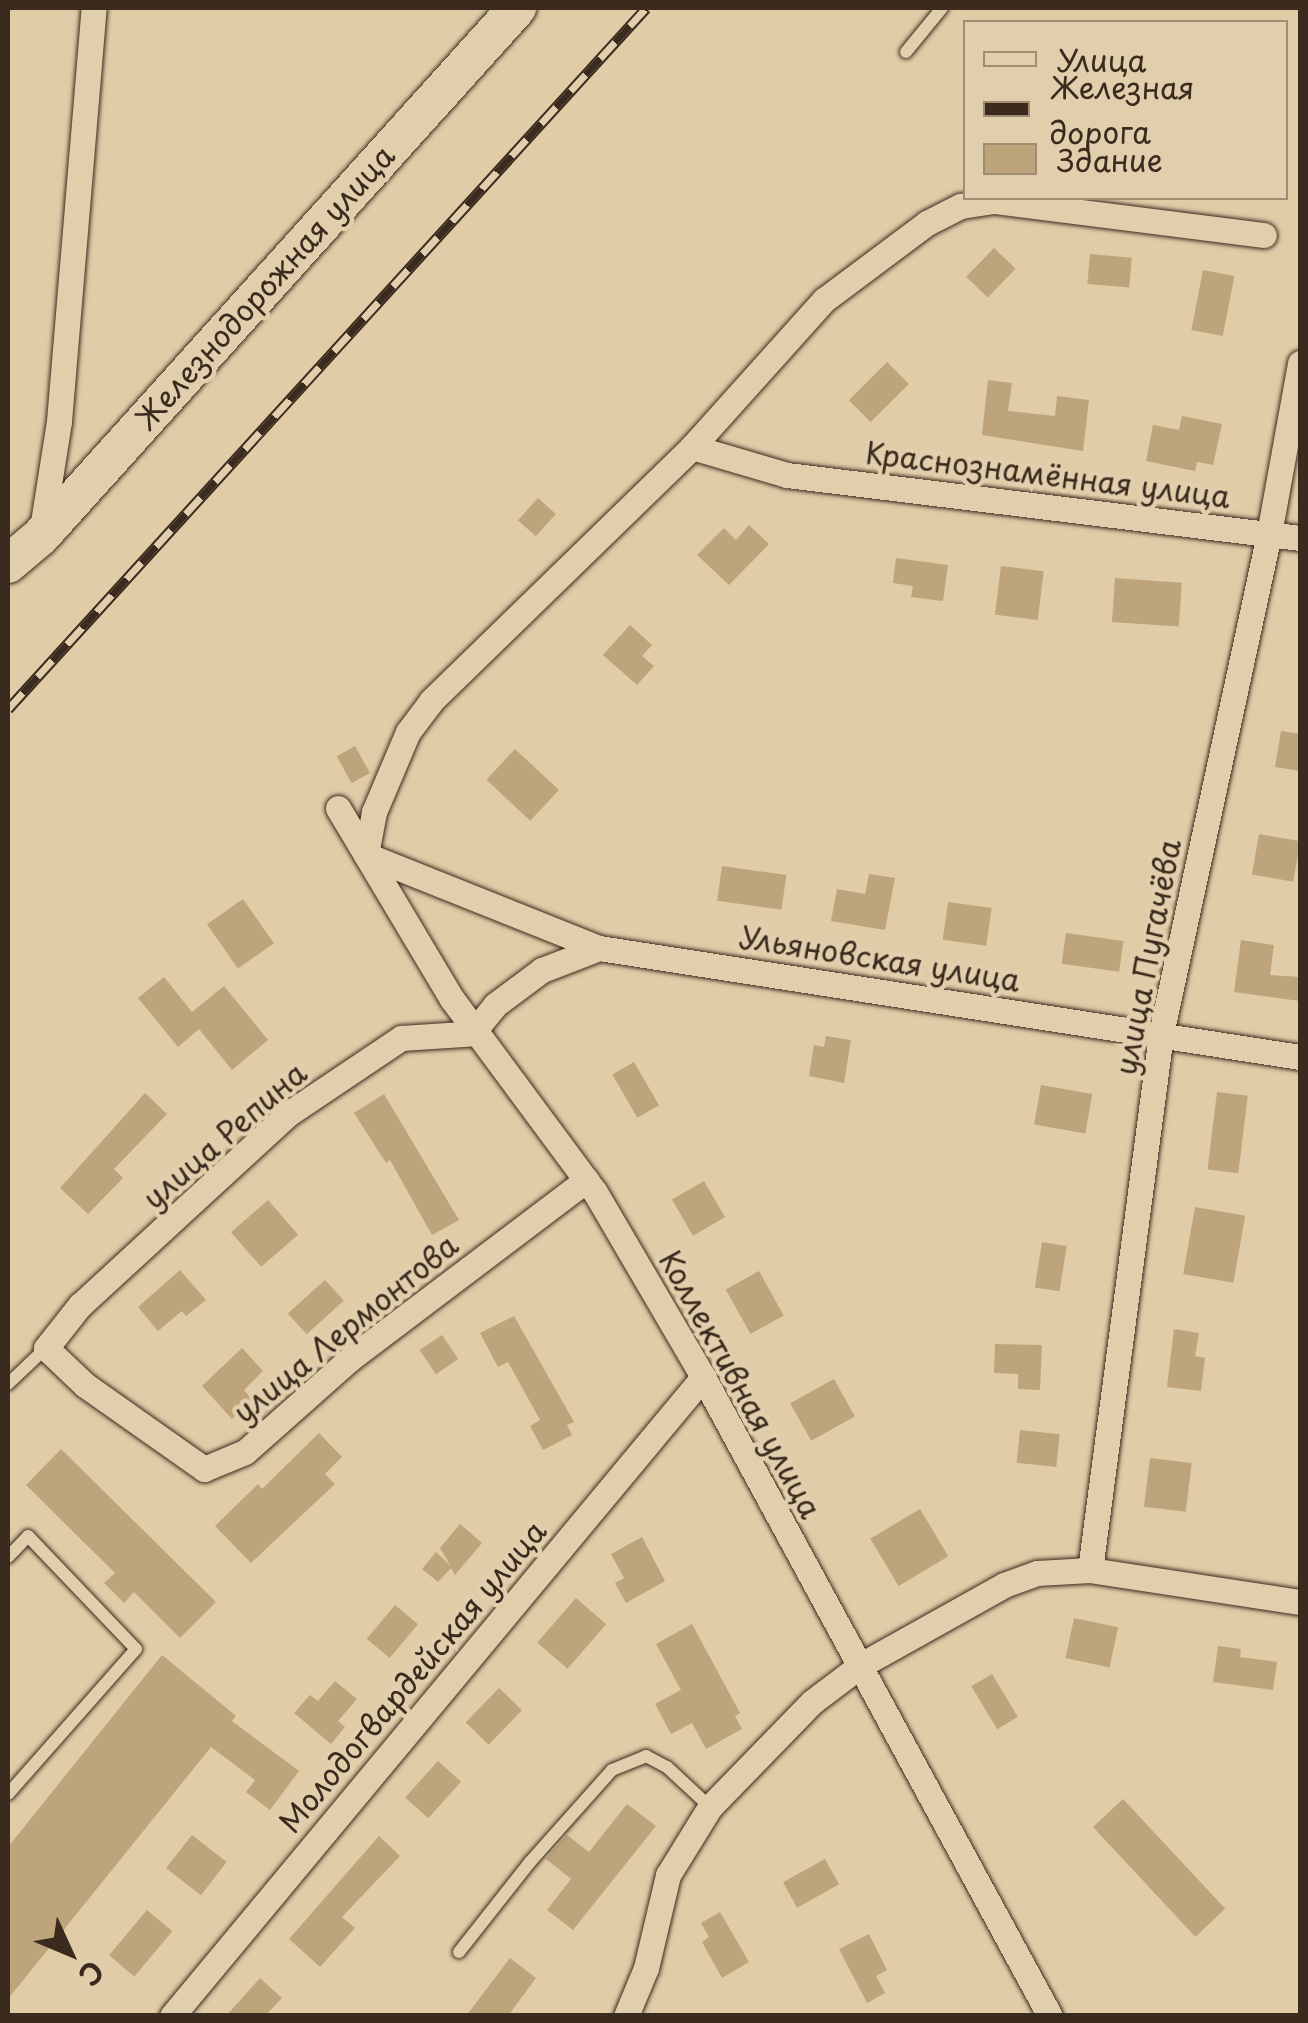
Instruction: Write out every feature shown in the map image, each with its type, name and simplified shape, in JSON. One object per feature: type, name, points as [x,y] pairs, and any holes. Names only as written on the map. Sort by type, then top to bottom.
[{"type":"street","points":[[41,536],[59,421],[94,8]]},
{"type":"street","name":"Железнодорожная улица","points":[[8,564],[41,536],[517,8]]},
{"type":"street","points":[[599,948],[366,855],[374,812],[408,732],[430,701],[692,447],[824,300],[927,223],[961,206],[994,201],[1264,235]]},
{"type":"street","name":"улица Пугачёва","points":[[1090,1570],[1161,1034],[1269,534],[1300,363]]},
{"type":"street","name":"Краснознамённая улица","points":[[692,447],[787,474],[1300,538]]},
{"type":"street","name":"Коллективная улица","points":[[338,808],[476,1032],[586,1180],[703,1377],[1050,2016]]},
{"type":"street","name":"Ульяновская улица","points":[[476,1032],[495,1005],[542,970],[599,948],[1300,1057]]},
{"type":"street","name":"улица Репина","points":[[46,1348],[80,1306],[288,1114],[401,1038],[476,1032]]},
{"type":"street","name":"улица Лермонтова","points":[[46,1348],[85,1385],[204,1469],[245,1452],[351,1358],[586,1180]]},
{"type":"street","name":"Молодогвардейская улица","points":[[172,2016],[703,1377]]},
{"type":"street","points":[[626,2016],[646,1968],[668,1874],[710,1807],[812,1702],[861,1666],[1004,1585],[1038,1573],[1090,1570],[1300,1602]]},
{"type":"lane","points":[[906,52],[942,8]]},
{"type":"lane","points":[[8,1384],[46,1348]]},
{"type":"lane","points":[[8,1556],[28,1536],[136,1649],[8,1794]]},
{"type":"lane","points":[[459,1952],[530,1862],[612,1770],[646,1756],[667,1767],[710,1807]]},
{"type":"building","points":[[994,248],[1016,269],[988,298],[966,277]]},
{"type":"building","points":[[1090,254],[1132,258],[1129,288],[1087,284]]},
{"type":"building","points":[[1203,270],[1234,276],[1223,336],[1191,330]]},
{"type":"building","points":[[887,362],[909,384],[871,422],[849,400]]},
{"type":"building","points":[[988,380],[1012,383],[1008,411],[1055,416],[1057,396],[1089,400],[1083,451],[982,435]]},
{"type":"building","points":[[1182,416],[1222,424],[1213,465],[1197,462],[1195,471],[1146,461],[1153,425],[1179,430]]},
{"type":"building","points":[[538,498],[556,514],[536,536],[518,520]]},
{"type":"building","points":[[749,525],[769,544],[729,585],[697,555],[724,528],[736,540]]},
{"type":"building","points":[[896,558],[948,565],[943,601],[911,597],[913,586],[893,583]]},
{"type":"building","points":[[1001,566],[1044,571],[1038,620],[995,615]]},
{"type":"building","points":[[1115,578],[1182,583],[1179,627],[1112,622]]},
{"type":"building","points":[[630,625],[652,645],[642,656],[654,666],[637,685],[603,655]]},
{"type":"building","points":[[1281,731],[1300,734],[1300,771],[1275,767]]},
{"type":"building","points":[[355,746],[370,773],[352,783],[337,756]]},
{"type":"building","points":[[515,749],[559,790],[530,821],[486,780]]},
{"type":"building","points":[[1259,834],[1300,841],[1293,882],[1252,874]]},
{"type":"building","points":[[722,866],[786,875],[781,910],[717,901]]},
{"type":"building","points":[[869,874],[895,878],[885,930],[831,921],[837,889],[865,894]]},
{"type":"building","points":[[243,899],[274,943],[238,968],[207,924]]},
{"type":"building","points":[[948,902],[992,908],[986,946],[943,940]]},
{"type":"building","points":[[1066,933],[1123,941],[1119,972],[1062,964]]},
{"type":"building","points":[[1241,940],[1274,945],[1270,975],[1300,977],[1300,1001],[1234,992]]},
{"type":"building","points":[[164,977],[192,1012],[224,986],[268,1040],[232,1070],[199,1029],[178,1047],[138,998]]},
{"type":"building","points":[[826,1036],[851,1040],[844,1083],[809,1076],[814,1045],[824,1047]]},
{"type":"building","points":[[634,1062],[659,1105],[637,1118],[612,1074]]},
{"type":"building","points":[[1041,1085],[1092,1094],[1085,1133],[1034,1124]]},
{"type":"building","points":[[1217,1092],[1248,1096],[1238,1173],[1207,1169]]},
{"type":"building","points":[[145,1093],[167,1114],[114,1169],[123,1178],[88,1214],[60,1188]]},
{"type":"building","points":[[384,1094],[459,1220],[432,1235],[390,1160],[386,1163],[354,1113]]},
{"type":"building","points":[[704,1181],[725,1217],[693,1236],[672,1200]]},
{"type":"building","points":[[268,1200],[298,1235],[261,1267],[231,1232]]},
{"type":"building","points":[[1195,1207],[1245,1216],[1233,1283],[1183,1274]]},
{"type":"building","points":[[1042,1242],[1067,1246],[1059,1291],[1035,1287]]},
{"type":"building","points":[[180,1270],[206,1300],[186,1316],[182,1311],[158,1331],[138,1307]]},
{"type":"building","points":[[759,1271],[784,1316],[750,1334],[726,1289]]},
{"type":"building","points":[[325,1280],[344,1301],[307,1334],[288,1313]]},
{"type":"building","points":[[514,1316],[574,1422],[567,1425],[572,1435],[543,1450],[530,1426],[540,1420],[508,1362],[498,1367],[480,1333]]},
{"type":"building","points":[[1174,1329],[1199,1333],[1195,1356],[1205,1358],[1201,1391],[1167,1387]]},
{"type":"building","points":[[442,1335],[458,1359],[436,1374],[420,1350]]},
{"type":"building","points":[[995,1344],[1042,1345],[1040,1390],[1018,1389],[1018,1374],[994,1373]]},
{"type":"building","points":[[242,1348],[263,1371],[244,1390],[252,1400],[232,1419],[202,1386]]},
{"type":"building","points":[[834,1379],[855,1417],[811,1441],[790,1403]]},
{"type":"building","points":[[1020,1430],[1060,1434],[1056,1467],[1017,1463]]},
{"type":"building","points":[[319,1433],[342,1457],[325,1474],[335,1484],[251,1563],[215,1526],[258,1484],[262,1489]]},
{"type":"building","points":[[61,1449],[216,1602],[180,1638],[134,1592],[124,1603],[104,1583],[115,1573],[26,1485]]},
{"type":"building","points":[[1150,1458],[1192,1463],[1186,1512],[1144,1507]]},
{"type":"building","points":[[920,1509],[948,1556],[899,1586],[870,1539]]},
{"type":"building","points":[[460,1524],[482,1543],[455,1575],[451,1568],[438,1582],[422,1569],[436,1552],[451,1566],[440,1548]]},
{"type":"building","points":[[642,1537],[665,1581],[626,1603],[615,1583],[624,1578],[611,1554]]},
{"type":"building","points":[[576,1598],[606,1624],[567,1669],[537,1643]]},
{"type":"building","points":[[395,1605],[418,1624],[390,1658],[367,1639]]},
{"type":"building","points":[[1074,1618],[1118,1627],[1109,1667],[1065,1658]]},
{"type":"building","points":[[692,1624],[740,1713],[735,1716],[742,1729],[706,1749],[692,1723],[671,1734],[655,1704],[681,1690],[656,1644]]},
{"type":"building","points":[[1218,1646],[1241,1649],[1240,1657],[1277,1662],[1273,1690],[1213,1682]]},
{"type":"building","points":[[162,1655],[236,1716],[232,1721],[299,1771],[270,1810],[246,1792],[255,1780],[211,1747],[8,1999],[8,1847]]},
{"type":"building","points":[[992,1674],[1018,1717],[997,1729],[971,1686]]},
{"type":"building","points":[[335,1681],[357,1699],[338,1721],[345,1727],[331,1744],[294,1713],[310,1695],[318,1701]]},
{"type":"building","points":[[499,1688],[522,1710],[489,1745],[466,1723]]},
{"type":"building","points":[[438,1761],[461,1782],[428,1818],[405,1797]]},
{"type":"building","points":[[1123,1799],[1225,1909],[1195,1937],[1093,1827]]},
{"type":"building","points":[[627,1804],[656,1826],[573,1930],[547,1910],[571,1879],[546,1859],[567,1835],[589,1852]]},
{"type":"building","points":[[192,1835],[227,1862],[201,1895],[166,1868]]},
{"type":"building","points":[[379,1836],[400,1856],[342,1917],[355,1928],[320,1967],[289,1939]]},
{"type":"building","points":[[825,1859],[839,1884],[797,1908],[783,1882]]},
{"type":"building","points":[[147,1910],[172,1931],[134,1976],[109,1955]]},
{"type":"building","points":[[720,1912],[749,1962],[722,1978],[702,1942],[709,1937],[701,1923]]},
{"type":"building","points":[[869,1934],[887,1970],[876,1976],[885,1993],[867,2003],[839,1949]]},
{"type":"building","points":[[510,1958],[536,1978],[508,2016],[466,2016]]},
{"type":"building","points":[[260,1978],[282,1998],[265,2016],[226,2016]]},
{"type":"railway","points":[[8,709],[646,8]]}]
